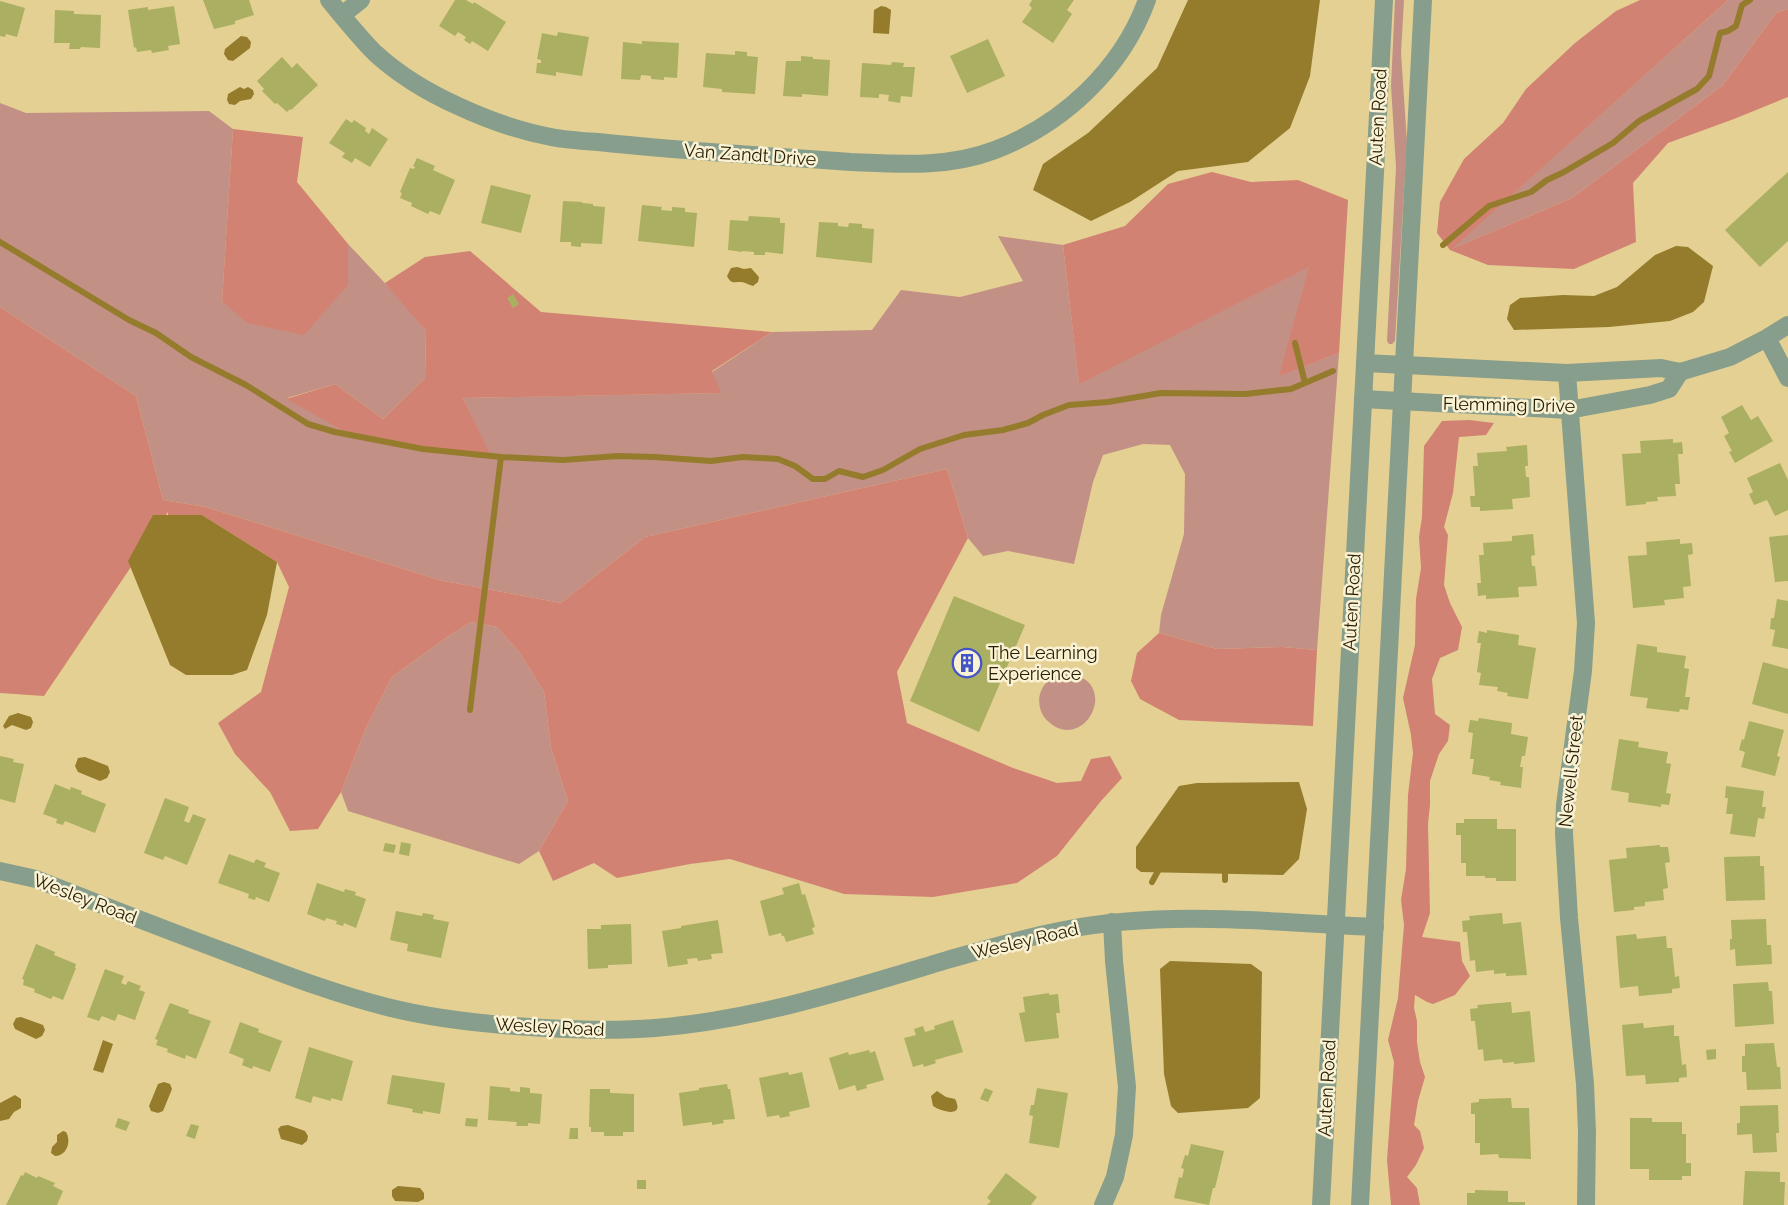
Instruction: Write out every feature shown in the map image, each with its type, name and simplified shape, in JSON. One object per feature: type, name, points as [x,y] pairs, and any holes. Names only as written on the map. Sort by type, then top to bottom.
[{"type":"street","name":"Van Zandt Drive","points":[[329,0],[376,53],[417,85],[496,122],[552,137],[633,146],[915,165],[953,161],[994,150],[1033,132],[1066,111],[1096,82],[1118,56],[1140,20],[1147,0]]},
{"type":"street","points":[[342,15],[361,0]]},
{"type":"street","name":"Auten Road","points":[[1321,1205],[1384,0]]},
{"type":"street","points":[[1360,1205],[1423,0]]},
{"type":"street","name":"Flemming Drive","points":[[1365,363],[1567,373],[1661,368],[1680,372],[1730,357],[1788,325]]},
{"type":"street","points":[[1767,338],[1788,378]]},
{"type":"street","name":"Flemming Drive","points":[[1363,399],[1569,410],[1650,395],[1669,389],[1680,372]]},
{"type":"street","name":"Newell Street","points":[[1567,373],[1586,623],[1583,671],[1564,805],[1564,833],[1569,918],[1585,1084],[1586,1205]]},
{"type":"street","name":"Wesley Road","points":[[0,871],[36,879],[328,991],[389,1008],[448,1020],[504,1026],[589,1030],[653,1028],[710,1022],[769,1011],[1018,939],[1112,922],[1182,918],[1375,927]]},
{"type":"street","points":[[1103,1205],[1115,1177],[1124,1135],[1127,1087],[1112,922]]},
{"type":"shaded area","points":[[1188,0],[1320,0],[1310,76],[1290,128],[1248,162],[1178,171],[1130,202],[1091,221],[1033,190],[1043,164],[1088,133],[1157,68]]},
{"type":"shaded area","points":[[1395,0],[1404,0],[1401,53],[1407,142],[1395,341],[1389,344],[1387,341],[1396,167],[1391,86]]},
{"type":"shaded area","points":[[1640,0],[1728,0],[1452,249],[1572,198],[1723,85],[1776,13],[1788,9],[1788,97],[1668,143],[1633,183],[1636,242],[1574,269],[1488,265],[1450,250],[1437,233],[1440,202],[1464,159],[1503,123],[1526,89],[1575,43],[1616,11]]},
{"type":"shaded area","points":[[1728,0],[1788,0],[1788,9],[1776,13],[1723,85],[1572,198],[1450,250]]},
{"type":"shaded area","points":[[881,6],[891,10],[889,34],[873,33],[874,10]]},
{"type":"shaded area","points":[[241,36],[247,37],[251,42],[250,48],[233,61],[228,60],[224,54],[225,49]]},
{"type":"shaded area","points":[[240,87],[253,90],[254,94],[251,99],[240,101],[235,105],[229,104],[228,94]]},
{"type":"shaded area","points":[[0,103],[26,113],[209,111],[233,129],[222,302],[348,285],[348,244],[400,299],[426,331],[425,378],[383,419],[335,384],[287,398],[490,456],[463,398],[720,393],[712,372],[772,332],[872,330],[901,290],[960,297],[1023,281],[998,236],[1063,245],[1079,383],[1310,266],[1280,375],[1339,353],[1317,650],[1282,647],[1217,649],[1159,633],[1161,615],[1184,534],[1185,474],[1170,445],[1143,444],[1103,455],[1093,482],[1074,564],[1008,551],[983,556],[968,538],[947,469],[645,537],[561,603],[439,580],[206,507],[163,500],[136,396],[0,307]]},
{"type":"shaded area","points":[[233,129],[303,137],[297,182],[348,244],[348,285],[304,335],[247,323],[222,301]]},
{"type":"shaded area","points":[[1212,172],[1251,182],[1298,180],[1348,200],[1339,353],[1279,376],[1309,267],[1079,384],[1063,245],[1125,226],[1168,184]]},
{"type":"shaded area","points":[[1676,246],[1688,247],[1713,266],[1704,302],[1693,312],[1670,321],[1609,327],[1514,330],[1507,319],[1510,305],[1520,298],[1563,295],[1594,296],[1617,287],[1655,255]]},
{"type":"shaded area","points":[[470,251],[541,312],[772,332],[712,371],[721,393],[463,398],[491,456],[355,437],[286,399],[335,384],[383,419],[425,378],[426,331],[385,283],[425,257]]},
{"type":"shaded area","points":[[731,268],[751,268],[759,277],[758,282],[753,286],[731,281],[727,276]]},
{"type":"shaded area","points":[[0,307],[136,396],[163,500],[206,507],[439,580],[561,603],[645,537],[947,469],[968,538],[897,672],[907,723],[1013,768],[1057,783],[1081,781],[1091,759],[1110,756],[1122,778],[1057,856],[1017,883],[933,897],[844,894],[730,859],[617,878],[594,863],[553,881],[539,851],[568,801],[551,748],[544,692],[520,653],[497,627],[471,622],[392,677],[365,730],[341,792],[318,829],[290,831],[270,792],[235,754],[218,723],[261,692],[289,587],[277,562],[202,515],[168,515],[168,512],[44,696],[0,693]]},
{"type":"shaded area","points":[[1469,420],[1494,423],[1486,435],[1459,437],[1453,493],[1444,527],[1448,535],[1444,585],[1462,627],[1458,650],[1440,658],[1432,679],[1435,714],[1450,725],[1448,741],[1439,754],[1430,781],[1428,824],[1430,913],[1422,937],[1460,942],[1462,961],[1470,976],[1455,995],[1433,1004],[1415,995],[1417,1042],[1425,1077],[1414,1125],[1420,1131],[1424,1148],[1407,1177],[1417,1188],[1420,1205],[1391,1205],[1387,1160],[1394,1062],[1388,1040],[1398,998],[1404,925],[1401,900],[1406,869],[1408,795],[1413,753],[1403,698],[1415,645],[1416,599],[1421,568],[1419,537],[1422,517],[1424,446],[1442,421]]},
{"type":"shaded area","points":[[153,515],[202,515],[277,562],[267,615],[247,670],[232,675],[186,675],[170,665],[128,561]]},
{"type":"shaded area","points":[[471,622],[497,627],[520,653],[544,692],[551,748],[568,801],[539,851],[519,864],[348,811],[341,792],[365,730],[392,677]]},
{"type":"shaded area","points":[[1159,633],[1217,649],[1282,647],[1317,650],[1313,726],[1179,720],[1140,699],[1131,681],[1137,653]]},
{"type":"shaded area","points":[[1063,673],[1081,677],[1091,686],[1095,697],[1094,708],[1088,719],[1079,727],[1067,730],[1054,726],[1043,716],[1039,702],[1041,691],[1048,681]]},
{"type":"shaded area","points":[[18,713],[31,717],[33,722],[31,728],[26,730],[12,725],[5,729],[3,726],[9,716]]},
{"type":"shaded area","points":[[85,757],[108,766],[110,772],[107,778],[100,781],[78,772],[75,766],[78,758]]},
{"type":"shaded area","points":[[1299,782],[1307,809],[1299,859],[1283,875],[1141,872],[1136,868],[1136,847],[1179,786],[1197,783]]},
{"type":"shaded area","points":[[1170,961],[1251,964],[1262,972],[1260,1098],[1248,1108],[1178,1113],[1171,1106],[1164,1074],[1160,969]]},
{"type":"shaded area","points":[[21,1017],[43,1025],[45,1030],[42,1036],[36,1039],[15,1029],[13,1024],[16,1018]]},
{"type":"shaded area","points":[[103,1040],[113,1044],[103,1073],[93,1070]]},
{"type":"shaded area","points":[[164,1082],[170,1084],[172,1089],[163,1111],[158,1113],[151,1111],[149,1106],[158,1084]]},
{"type":"shaded area","points":[[937,1091],[946,1097],[955,1099],[957,1109],[955,1111],[942,1110],[933,1106],[931,1096]]},
{"type":"shaded area","points":[[15,1095],[21,1099],[21,1108],[9,1119],[0,1121],[0,1103]]},
{"type":"shaded area","points":[[288,1125],[305,1131],[308,1136],[307,1141],[302,1145],[281,1139],[278,1129]]},
{"type":"shaded area","points":[[63,1131],[68,1136],[67,1148],[62,1154],[55,1156],[51,1153],[52,1147],[57,1142],[57,1135]]},
{"type":"shaded area","points":[[398,1186],[420,1188],[424,1193],[424,1199],[418,1202],[395,1201],[392,1190]]},
{"type":"building","points":[[203,0],[249,0],[254,15],[235,21],[235,24],[214,29]]},
{"type":"building","points":[[455,0],[466,0],[473,4],[474,2],[506,22],[488,51],[472,41],[470,44],[464,40],[466,37],[458,32],[455,36],[439,26]]},
{"type":"building","points":[[1032,0],[1074,0],[1067,10],[1072,14],[1053,43],[1022,22],[1032,8],[1029,5]]},
{"type":"building","points":[[0,1],[25,8],[17,37],[6,34],[5,37],[0,36]]},
{"type":"building","points":[[174,6],[180,44],[168,46],[169,50],[152,53],[151,50],[137,52],[136,47],[134,48],[128,10]]},
{"type":"building","points":[[55,10],[74,11],[74,14],[101,15],[100,48],[69,49],[70,43],[54,43]]},
{"type":"building","points":[[558,32],[589,37],[582,76],[556,72],[556,76],[536,73],[537,63],[541,63],[541,60],[537,59],[542,33],[557,36]]},
{"type":"building","points":[[988,39],[1005,76],[967,93],[950,56]]},
{"type":"building","points":[[642,41],[679,43],[677,78],[651,79],[651,76],[641,75],[640,80],[621,79],[623,42],[642,44]]},
{"type":"building","points":[[735,51],[747,52],[747,56],[758,57],[755,94],[722,92],[722,89],[703,87],[706,53],[735,55]]},
{"type":"building","points":[[801,56],[830,60],[828,96],[802,94],[802,97],[783,96],[786,61],[801,61]]},
{"type":"building","points":[[282,57],[292,68],[297,63],[318,85],[287,112],[262,91],[264,89],[257,81]]},
{"type":"building","points":[[892,62],[904,63],[903,67],[915,67],[912,97],[901,96],[900,103],[888,101],[889,95],[879,94],[879,98],[860,97],[862,63],[891,65]]},
{"type":"building","points":[[346,119],[352,123],[354,120],[366,128],[365,131],[369,134],[372,128],[388,139],[370,167],[355,158],[352,163],[342,157],[345,153],[329,143]]},
{"type":"building","points":[[417,158],[435,166],[433,170],[455,180],[440,215],[430,211],[428,214],[400,198],[402,193],[400,192],[410,168],[414,169]]},
{"type":"building","points":[[1788,172],[1788,241],[1760,267],[1725,230]]},
{"type":"building","points":[[491,185],[531,195],[521,233],[481,223]]},
{"type":"building","points":[[563,201],[605,207],[602,244],[581,243],[581,247],[571,246],[571,242],[560,242]]},
{"type":"building","points":[[642,205],[662,207],[661,210],[672,211],[672,207],[685,208],[685,212],[697,213],[694,247],[638,241]]},
{"type":"building","points":[[749,216],[780,218],[780,223],[785,223],[783,254],[765,252],[765,255],[754,255],[754,252],[728,250],[730,220],[748,221]]},
{"type":"building","points":[[819,222],[838,223],[838,226],[848,227],[849,223],[862,224],[862,228],[874,229],[872,263],[816,257]]},
{"type":"building","points":[[513,294],[519,304],[513,308],[507,298]]},
{"type":"building","points":[[1742,405],[1751,420],[1758,416],[1773,441],[1735,463],[1724,436],[1729,433],[1721,417]]},
{"type":"building","points":[[1673,439],[1673,443],[1682,442],[1683,454],[1678,454],[1680,484],[1675,484],[1676,496],[1657,497],[1658,501],[1626,506],[1622,454],[1641,453],[1640,441]]},
{"type":"building","points":[[1527,445],[1528,466],[1525,466],[1526,477],[1529,477],[1530,497],[1512,499],[1513,509],[1480,511],[1480,507],[1471,507],[1470,496],[1475,496],[1473,466],[1478,466],[1477,453],[1507,451],[1506,447]]},
{"type":"building","points":[[1780,463],[1788,480],[1788,510],[1775,516],[1767,500],[1754,505],[1749,494],[1753,492],[1747,478]]},
{"type":"building","points":[[1533,534],[1535,555],[1531,556],[1532,566],[1535,566],[1537,586],[1518,587],[1519,597],[1486,599],[1486,595],[1478,596],[1477,583],[1481,583],[1479,555],[1484,555],[1483,543],[1512,541],[1512,536]]},
{"type":"building","points":[[1788,535],[1788,581],[1775,582],[1769,537]]},
{"type":"building","points":[[1680,539],[1680,544],[1692,543],[1693,554],[1688,555],[1691,586],[1683,587],[1684,598],[1664,600],[1665,605],[1633,608],[1628,556],[1647,555],[1646,542]]},
{"type":"building","name":"The Learning Experience","points":[[954,596],[1025,625],[979,732],[910,701]]},
{"type":"building","points":[[1777,599],[1788,601],[1788,649],[1772,646],[1775,630],[1770,629],[1771,618],[1774,618]]},
{"type":"building","points":[[1487,630],[1519,635],[1518,645],[1536,648],[1528,699],[1507,696],[1508,693],[1497,691],[1498,687],[1479,685],[1481,673],[1477,672],[1481,643],[1477,643],[1479,631],[1487,633]]},
{"type":"building","points":[[1637,644],[1657,647],[1657,652],[1686,656],[1684,668],[1689,669],[1685,697],[1690,697],[1688,710],[1680,709],[1679,712],[1646,708],[1648,698],[1630,696]]},
{"type":"building","points":[[1763,662],[1788,669],[1788,714],[1752,704]]},
{"type":"building","points":[[1479,718],[1512,723],[1511,734],[1528,737],[1525,756],[1522,756],[1520,767],[1523,767],[1521,788],[1500,785],[1501,782],[1489,780],[1490,777],[1472,774],[1474,759],[1470,759],[1473,733],[1468,732],[1470,720],[1478,721]]},
{"type":"building","points":[[1749,721],[1784,730],[1777,756],[1780,757],[1775,776],[1741,767],[1745,752],[1739,750]]},
{"type":"building","points":[[1619,739],[1639,742],[1638,747],[1668,752],[1666,763],[1671,764],[1666,793],[1671,794],[1669,805],[1661,804],[1661,807],[1628,802],[1629,793],[1611,790]]},
{"type":"building","points":[[0,756],[24,764],[15,803],[0,799]]},
{"type":"building","points":[[55,784],[70,790],[71,787],[82,791],[81,794],[106,804],[95,833],[65,821],[63,825],[56,823],[57,819],[43,814]]},
{"type":"building","points":[[1726,786],[1764,791],[1762,807],[1766,807],[1764,819],[1758,818],[1755,837],[1730,834],[1733,814],[1726,814],[1728,798],[1725,798]]},
{"type":"building","points":[[165,798],[189,807],[184,821],[189,823],[193,814],[206,819],[187,865],[165,856],[163,860],[144,853]]},
{"type":"building","points":[[1464,819],[1497,819],[1497,829],[1516,829],[1516,881],[1496,881],[1496,878],[1485,878],[1485,876],[1466,876],[1466,863],[1461,863],[1461,835],[1456,835],[1456,823],[1464,823]]},
{"type":"building","points":[[401,842],[411,844],[409,856],[399,854]]},
{"type":"building","points":[[385,843],[396,845],[394,853],[383,851]]},
{"type":"building","points":[[1660,845],[1660,847],[1668,847],[1670,862],[1665,863],[1668,888],[1663,889],[1664,900],[1645,902],[1645,906],[1634,907],[1634,910],[1614,912],[1609,860],[1627,858],[1626,848]]},
{"type":"building","points":[[229,854],[254,863],[256,859],[266,863],[264,867],[280,873],[269,902],[256,897],[255,900],[248,898],[249,894],[218,883]]},
{"type":"building","points":[[1760,856],[1760,866],[1764,866],[1765,900],[1726,901],[1724,857]]},
{"type":"building","points":[[317,883],[344,892],[345,889],[356,892],[355,895],[366,899],[356,928],[307,914]]},
{"type":"building","points":[[799,883],[802,895],[805,894],[815,927],[812,928],[814,934],[786,942],[781,933],[769,936],[760,901],[784,894],[782,888]]},
{"type":"building","points":[[396,911],[422,916],[423,913],[434,915],[433,919],[449,922],[441,958],[407,951],[408,944],[390,940]]},
{"type":"building","points":[[1502,913],[1503,924],[1521,922],[1527,975],[1506,976],[1506,973],[1494,974],[1494,970],[1476,972],[1475,960],[1470,961],[1467,932],[1463,932],[1462,921],[1470,920],[1469,916]]},
{"type":"building","points":[[1766,919],[1767,945],[1771,945],[1772,964],[1736,966],[1735,949],[1730,950],[1731,920]]},
{"type":"building","points":[[718,920],[723,953],[711,954],[712,959],[698,961],[697,958],[687,959],[688,964],[668,967],[662,931]]},
{"type":"building","points":[[631,924],[632,964],[588,969],[587,929],[601,929],[601,925]]},
{"type":"building","points":[[1636,934],[1637,939],[1666,936],[1667,948],[1672,948],[1675,977],[1679,976],[1680,988],[1672,989],[1672,993],[1639,996],[1638,986],[1620,988],[1616,936]]},
{"type":"building","points":[[36,944],[76,964],[63,1000],[53,996],[51,999],[23,985],[24,980],[22,979]]},
{"type":"building","points":[[105,969],[124,976],[121,983],[126,985],[128,981],[141,986],[139,990],[145,992],[135,1020],[118,1014],[115,1021],[102,1016],[99,1021],[87,1017]]},
{"type":"building","points":[[1768,982],[1769,991],[1772,991],[1774,1024],[1735,1027],[1733,984]]},
{"type":"building","points":[[1049,993],[1049,995],[1058,994],[1060,1013],[1056,1013],[1059,1038],[1025,1042],[1019,1013],[1025,1012],[1023,997]]},
{"type":"building","points":[[1511,1002],[1512,1013],[1530,1011],[1535,1062],[1514,1064],[1514,1062],[1503,1063],[1502,1059],[1484,1061],[1483,1049],[1478,1050],[1475,1021],[1471,1021],[1470,1009],[1478,1008],[1477,1005]]},
{"type":"building","points":[[170,1003],[189,1010],[188,1013],[211,1021],[196,1059],[186,1055],[185,1059],[156,1045],[158,1040],[155,1039]]},
{"type":"building","points":[[953,1020],[963,1052],[935,1060],[936,1063],[924,1067],[923,1064],[913,1067],[904,1038],[916,1035],[914,1029],[923,1026],[925,1032],[935,1029],[934,1026]]},
{"type":"building","points":[[240,1022],[282,1041],[270,1072],[242,1065],[244,1059],[229,1053]]},
{"type":"building","points":[[1643,1023],[1644,1028],[1674,1025],[1674,1036],[1679,1036],[1682,1065],[1686,1064],[1687,1077],[1679,1078],[1679,1082],[1646,1084],[1645,1075],[1626,1076],[1622,1025]]},
{"type":"building","points":[[1774,1043],[1777,1067],[1780,1067],[1781,1089],[1747,1090],[1746,1072],[1742,1072],[1745,1044]]},
{"type":"building","points":[[309,1047],[353,1061],[342,1101],[331,1098],[331,1101],[313,1096],[311,1103],[295,1098]]},
{"type":"building","points":[[1716,1049],[1716,1059],[1707,1060],[1706,1050]]},
{"type":"building","points":[[869,1050],[870,1053],[875,1051],[884,1080],[866,1085],[867,1088],[857,1091],[855,1085],[839,1090],[829,1058],[848,1052],[849,1055]]},
{"type":"building","points":[[788,1072],[789,1075],[802,1072],[810,1107],[789,1112],[790,1116],[767,1117],[759,1078]]},
{"type":"building","points":[[392,1075],[445,1083],[440,1114],[412,1112],[413,1109],[387,1104]]},
{"type":"building","points":[[727,1084],[730,1089],[735,1119],[723,1120],[724,1123],[712,1125],[712,1122],[683,1126],[679,1093]]},
{"type":"building","points":[[490,1086],[510,1088],[510,1091],[520,1092],[520,1087],[530,1088],[530,1093],[542,1094],[540,1124],[528,1123],[528,1126],[516,1126],[517,1122],[488,1120]]},
{"type":"building","points":[[985,1088],[993,1091],[988,1102],[980,1099]]},
{"type":"building","points":[[1037,1088],[1068,1093],[1059,1148],[1029,1143],[1033,1116],[1029,1115],[1031,1105],[1034,1105]]},
{"type":"building","points":[[590,1089],[610,1089],[610,1093],[634,1094],[634,1132],[623,1132],[623,1136],[604,1136],[604,1132],[591,1132],[591,1127],[589,1127]]},
{"type":"building","points":[[1511,1098],[1512,1108],[1529,1108],[1531,1159],[1499,1158],[1498,1154],[1480,1155],[1480,1143],[1475,1143],[1475,1114],[1471,1114],[1471,1103],[1479,1102],[1479,1099]]},
{"type":"building","points":[[1778,1105],[1777,1152],[1753,1153],[1752,1134],[1737,1135],[1740,1106]]},
{"type":"building","points":[[118,1118],[130,1122],[126,1131],[115,1127]]},
{"type":"building","points":[[466,1118],[478,1119],[477,1127],[465,1126]]},
{"type":"building","points":[[1630,1118],[1652,1118],[1652,1122],[1682,1122],[1682,1134],[1686,1134],[1686,1163],[1691,1163],[1691,1176],[1682,1176],[1682,1180],[1649,1180],[1649,1169],[1630,1169]]},
{"type":"building","points":[[191,1124],[199,1126],[195,1139],[186,1136]]},
{"type":"building","points":[[570,1128],[578,1128],[578,1139],[569,1139]]},
{"type":"building","points":[[1191,1144],[1224,1151],[1209,1205],[1174,1198],[1179,1177],[1182,1178],[1184,1169],[1181,1168],[1185,1155],[1188,1156]]},
{"type":"building","points":[[1745,1171],[1780,1172],[1780,1182],[1785,1182],[1784,1205],[1743,1205]]},
{"type":"building","points":[[25,1172],[55,1183],[53,1186],[63,1191],[57,1205],[6,1205],[21,1175],[23,1176]]},
{"type":"building","points":[[1006,1173],[1037,1197],[1031,1205],[987,1205],[991,1201],[987,1198]]},
{"type":"building","points":[[637,1180],[646,1180],[646,1189],[637,1189]]},
{"type":"building","points":[[1475,1190],[1508,1191],[1508,1202],[1525,1202],[1525,1205],[1467,1205],[1467,1193],[1475,1193]]},
{"type":"waterway","points":[[1443,245],[1489,206],[1531,192],[1547,180],[1613,143],[1639,121],[1697,89],[1709,76],[1720,33],[1736,26],[1742,5],[1750,0]]},
{"type":"waterway","points":[[0,242],[129,320],[156,333],[191,357],[246,385],[308,424],[335,432],[423,449],[501,457],[563,460],[618,456],[711,461],[743,457],[778,459],[795,466],[813,479],[825,479],[839,471],[863,477],[883,470],[920,449],[964,435],[1003,430],[1028,423],[1069,405],[1108,402],[1161,393],[1245,394],[1291,389],[1333,371]]},
{"type":"waterway","points":[[1295,343],[1305,383]]},
{"type":"waterway","points":[[470,710],[501,457]]},
{"type":"waterway","points":[[1152,882],[1162,867]]},
{"type":"waterway","points":[[1225,868],[1225,880]]},
{"type":"place","name":"The Learning Experience","points":[[967,663]]}]
